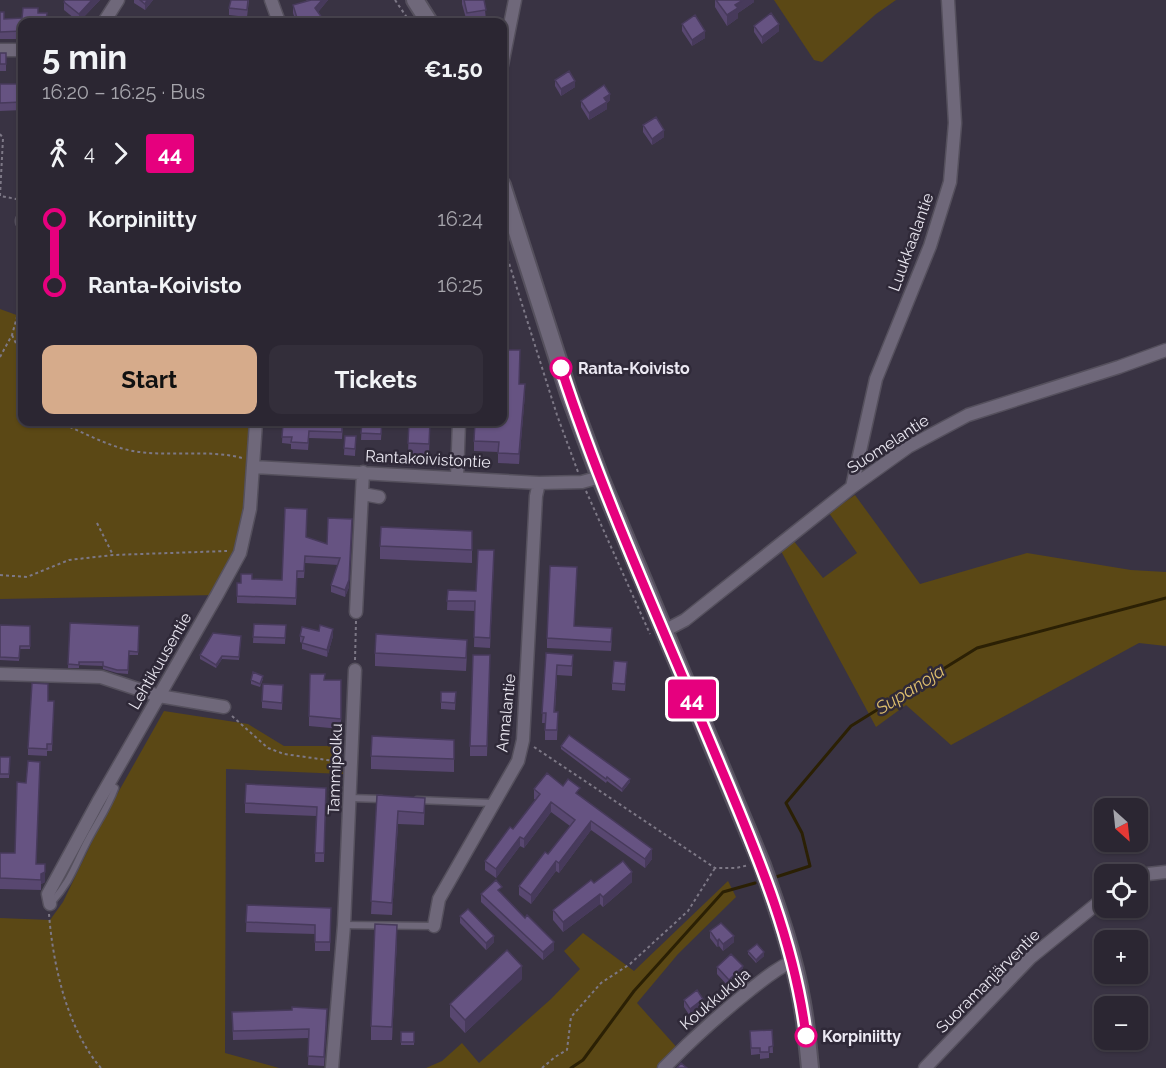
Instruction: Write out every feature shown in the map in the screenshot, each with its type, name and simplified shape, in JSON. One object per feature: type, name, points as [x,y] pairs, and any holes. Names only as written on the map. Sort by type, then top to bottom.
[{"type":"main road","points":[[415,0],[426,18]]},
{"type":"main road","points":[[507,201],[569,394],[657,633],[762,865],[793,961],[802,1003],[810,1068]]},
{"type":"street","points":[[107,18],[118,0]]},
{"type":"street","points":[[271,0],[278,18]]},
{"type":"street","points":[[507,40],[515,0]]},
{"type":"street","name":"Luukkaalantie","points":[[852,487],[876,379],[930,246],[950,182],[955,123],[948,0]]},
{"type":"street","points":[[0,50],[18,50]]},
{"type":"street","name":"Suomelantie","points":[[657,633],[685,620],[852,487],[908,447],[968,415],[1166,350]]},
{"type":"street","name":"Lehtikuusentie","points":[[50,906],[48,894],[240,553],[250,509],[256,426]]},
{"type":"street","points":[[457,477],[459,426]]},
{"type":"street","name":"Rantakoivistontie","points":[[253,464],[539,483],[582,482],[600,477]]},
{"type":"street","points":[[356,612],[363,472]]},
{"type":"street","name":"Annalantie","points":[[434,926],[439,899],[518,761],[523,740],[536,496],[539,483]]},
{"type":"street","points":[[363,494],[379,497]]},
{"type":"street","name":"Tammipolku","points":[[332,1068],[344,925],[355,670]]},
{"type":"street","points":[[0,674],[101,676],[159,696],[224,707]]},
{"type":"street","points":[[1148,874],[1166,872]]},
{"type":"street","name":"Suoramanjärventie","points":[[926,1068],[1030,958],[1094,906]]},
{"type":"street","name":"Koukkukuja","points":[[664,1068],[692,1039],[737,1001],[778,968],[793,961]]},
{"type":"lane","points":[[350,798],[386,799]]},
{"type":"lane","points":[[410,800],[494,803]]},
{"type":"lane","points":[[344,925],[434,926]]},
{"type":"path","points":[[395,0],[407,18]]},
{"type":"path","points":[[0,134],[3,138],[0,196],[18,199]]},
{"type":"path","points":[[507,257],[556,415],[582,482],[657,633]]},
{"type":"path","points":[[0,357],[12,335],[18,313]]},
{"type":"path","points":[[12,335],[18,348]]},
{"type":"path","points":[[69,426],[125,449],[175,454],[232,455],[253,464]]},
{"type":"path","points":[[97,523],[113,555]]},
{"type":"path","points":[[0,575],[27,577],[69,560],[113,555],[224,550],[240,553]]},
{"type":"path","points":[[355,670],[356,612]]},
{"type":"path","points":[[224,707],[231,716],[268,748],[284,754],[350,763]]},
{"type":"path","points":[[523,740],[715,868],[736,868],[752,864]]},
{"type":"path","points":[[542,1068],[567,1050],[571,1017],[601,983],[630,964],[688,910],[715,868]]},
{"type":"path","points":[[50,906],[58,974],[76,1031],[90,1056],[101,1068]]},
{"type":"shaded area","points":[[774,0],[896,0],[876,14],[822,62],[814,60]]},
{"type":"shaded area","points":[[0,309],[18,316],[18,426],[256,426],[244,537],[217,595],[0,599]]},
{"type":"shaded area","points":[[855,495],[920,584],[1027,553],[1131,570],[1166,572],[1166,646],[1139,643],[951,745],[906,705],[876,727],[781,551],[793,540],[823,578],[857,553],[829,513]]},
{"type":"shaded area","points":[[164,711],[248,724],[284,746],[341,746],[343,774],[226,769],[225,1053],[279,1068],[0,1068],[0,918],[50,920],[63,902],[102,821]]},
{"type":"shaded area","points":[[728,881],[736,897],[678,954],[637,1003],[680,1051],[664,1068],[426,1068],[442,1061],[462,1043],[479,1063],[551,999],[580,969],[564,951],[583,933],[634,971]]},
{"type":"building","points":[[65,0],[92,0],[79,14],[64,2]]},
{"type":"building","points":[[231,0],[248,0],[247,10],[229,8]]},
{"type":"building","points":[[311,0],[322,0],[315,8],[322,18],[297,18],[293,5]]},
{"type":"building","points":[[464,0],[484,0],[486,10],[467,13]]},
{"type":"building","points":[[716,0],[743,0],[735,5],[738,8],[727,15]]},
{"type":"building","points":[[23,8],[38,8],[38,13],[47,13],[46,18],[22,18]]},
{"type":"building","points":[[0,12],[4,12],[4,19],[18,18],[18,31],[0,32]]},
{"type":"building","points":[[771,13],[779,24],[762,37],[754,26]]},
{"type":"building","points":[[695,15],[705,31],[692,40],[682,24]]},
{"type":"building","points":[[0,53],[6,53],[6,64],[0,64]]},
{"type":"building","points":[[569,71],[575,81],[561,89],[555,80]]},
{"type":"building","points":[[0,84],[18,84],[18,102],[0,103]]},
{"type":"building","points":[[604,85],[610,94],[604,98],[607,102],[589,113],[581,101]]},
{"type":"building","points":[[656,117],[664,130],[652,139],[643,125]]},
{"type":"building","points":[[507,350],[520,350],[519,384],[525,384],[519,454],[498,453],[499,442],[474,441],[475,426],[507,426]]},
{"type":"building","points":[[283,426],[342,426],[342,432],[309,431],[308,443],[291,442],[292,437],[282,437]]},
{"type":"building","points":[[362,426],[382,426],[381,434],[361,433]]},
{"type":"building","points":[[409,426],[430,426],[429,444],[408,443]]},
{"type":"building","points":[[345,436],[356,436],[355,449],[344,448]]},
{"type":"building","points":[[285,508],[307,509],[306,537],[327,544],[328,518],[352,519],[349,580],[345,590],[331,585],[340,558],[305,556],[304,571],[297,571],[296,598],[237,596],[237,583],[241,583],[241,574],[252,574],[252,579],[282,580]]},
{"type":"building","points":[[381,527],[472,531],[472,550],[380,546]]},
{"type":"building","points":[[478,550],[494,550],[490,638],[474,637],[475,601],[447,601],[448,590],[476,591]]},
{"type":"building","points":[[550,566],[577,567],[574,626],[612,628],[611,642],[547,638]]},
{"type":"building","points":[[70,623],[139,626],[138,652],[129,651],[128,670],[103,666],[103,662],[68,664]]},
{"type":"building","points":[[254,624],[286,625],[285,638],[253,637]]},
{"type":"building","points":[[0,625],[30,626],[30,646],[20,646],[19,658],[0,657]]},
{"type":"building","points":[[320,625],[333,629],[327,650],[302,643],[304,637],[300,636],[302,627],[319,631]]},
{"type":"building","points":[[213,633],[241,636],[239,657],[222,656],[216,665],[200,655]]},
{"type":"building","points":[[376,634],[467,640],[466,658],[375,653]]},
{"type":"building","points":[[546,653],[573,655],[572,666],[557,665],[554,712],[558,712],[557,730],[545,730],[546,713],[542,713]]},
{"type":"building","points":[[473,655],[490,655],[487,746],[470,746]]},
{"type":"building","points":[[614,661],[627,662],[625,684],[612,683]]},
{"type":"building","points":[[253,672],[263,676],[260,684],[251,680]]},
{"type":"building","points":[[310,674],[325,674],[324,680],[341,680],[341,719],[309,716]]},
{"type":"building","points":[[32,683],[48,684],[48,701],[54,701],[52,744],[47,744],[47,749],[28,748]]},
{"type":"building","points":[[263,684],[283,685],[282,703],[262,701]]},
{"type":"building","points":[[441,692],[456,692],[455,703],[441,702]]},
{"type":"building","points":[[569,735],[630,779],[622,789],[561,746]]},
{"type":"building","points":[[372,736],[454,740],[454,759],[371,756]]},
{"type":"building","points":[[0,757],[10,757],[9,774],[0,774]]},
{"type":"building","points":[[28,761],[40,762],[36,864],[45,864],[45,872],[41,874],[41,880],[0,878],[0,853],[15,853],[17,782],[26,783]]},
{"type":"building","points":[[547,773],[563,786],[568,779],[580,788],[576,793],[652,849],[645,859],[591,821],[559,863],[556,861],[531,895],[519,886],[545,852],[548,854],[575,820],[551,802],[524,839],[520,837],[496,869],[485,861],[510,827],[513,829],[540,794],[534,789]]},
{"type":"building","points":[[246,784],[326,788],[324,853],[315,853],[317,807],[245,803]]},
{"type":"building","points":[[377,795],[425,798],[424,813],[398,811],[392,903],[371,901]]},
{"type":"building","points":[[623,861],[632,872],[603,897],[600,894],[563,922],[553,910],[591,880],[594,883]]},
{"type":"building","points":[[496,880],[502,887],[498,890],[525,918],[527,915],[554,942],[543,952],[481,894]]},
{"type":"building","points":[[247,905],[331,908],[330,942],[315,942],[315,925],[246,922]]},
{"type":"building","points":[[468,909],[494,936],[486,943],[460,916]]},
{"type":"building","points":[[721,923],[734,936],[723,944],[719,939],[717,941],[710,931]]},
{"type":"building","points":[[375,924],[397,925],[392,1027],[371,1026]]},
{"type":"building","points":[[757,944],[764,952],[756,960],[748,951]]},
{"type":"building","points":[[507,950],[522,966],[465,1020],[450,1004]]},
{"type":"building","points":[[731,954],[743,966],[729,980],[717,967]]},
{"type":"building","points":[[697,990],[703,999],[690,1009],[684,1000]]},
{"type":"building","points":[[292,1007],[327,1009],[324,1057],[308,1056],[309,1029],[233,1031],[232,1012],[292,1010]]},
{"type":"building","points":[[772,1030],[773,1046],[769,1047],[769,1052],[760,1052],[760,1048],[751,1048],[750,1031]]},
{"type":"building","points":[[401,1032],[414,1032],[414,1042],[401,1042]]},
{"type":"building","points":[[681,1063],[687,1068],[677,1068]]},
{"type":"waterway","name":"Supanoja","points":[[776,877],[810,866],[802,833],[786,803],[851,726],[977,648],[1166,598]]},
{"type":"waterway","points":[[571,1068],[583,1060],[634,991],[723,892],[755,883]]},
{"type":"bus line","name":"44","points":[[561,368],[600,477],[762,865],[793,961],[806,1036]]},
{"type":"place","name":"Ranta-Koivisto","points":[[561,368]]},
{"type":"place","name":"Korpiniitty","points":[[806,1036]]}]
